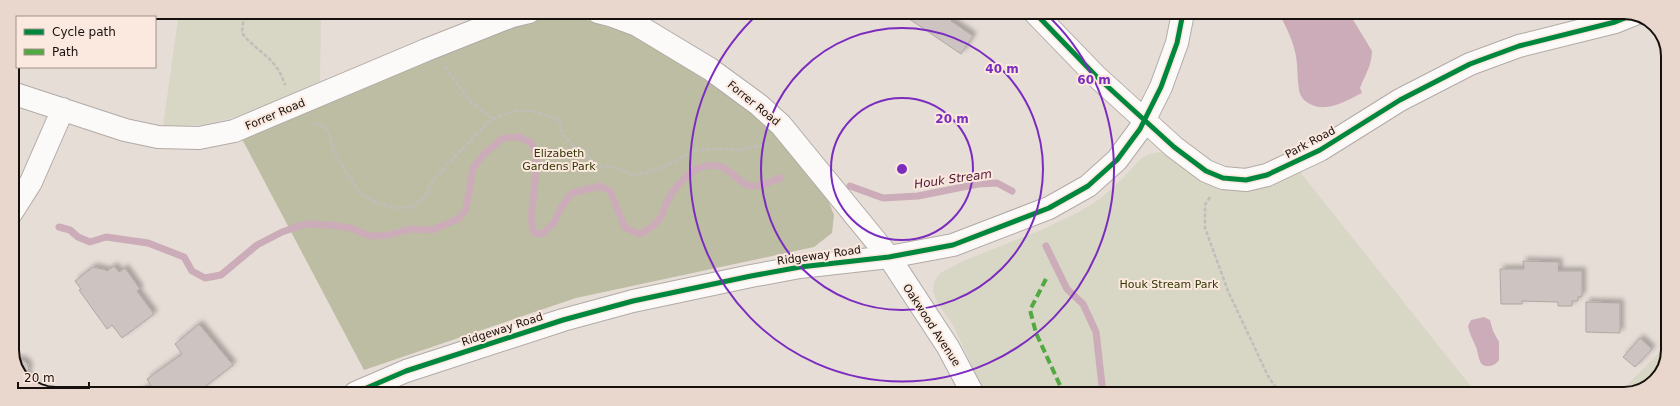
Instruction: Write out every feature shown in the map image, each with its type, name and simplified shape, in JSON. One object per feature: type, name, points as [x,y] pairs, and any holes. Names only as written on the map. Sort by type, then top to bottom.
[{"type":"street","name":"Forrer Road","points":[[19,95],[125,130],[158,137],[199,138],[234,131],[504,19]]},
{"type":"street","name":"Forrer Road","points":[[621,19],[637,25],[710,69],[759,105],[793,139],[889,257]]},
{"type":"street","name":"Park Road","points":[[1041,19],[1096,76],[1174,147],[1206,171],[1223,178],[1246,180],[1267,175],[1320,150],[1400,100],[1470,64],[1519,46],[1622,19]]},
{"type":"street","name":"Ridgeway Road","points":[[369,387],[406,371],[563,320],[633,301],[800,267],[889,257],[953,245],[1049,208],[1088,186],[1111,165],[1140,130],[1161,86],[1177,43],[1182,19]]},
{"type":"street","points":[[19,201],[31,182],[63,109]]},
{"type":"street","name":"Oakwood Avenue","points":[[889,257],[948,347],[969,387]]},
{"type":"path","points":[[246,19],[243,23],[242,33],[246,39],[269,56],[282,75],[288,93],[288,108],[296,118],[323,126],[328,130],[334,153],[359,192],[376,203],[395,208],[413,206],[425,197],[433,180],[469,140],[493,119],[514,111],[531,111],[554,118],[559,121],[563,135],[574,146],[600,166],[612,167],[633,175],[648,172],[668,165],[693,151],[716,149],[738,150],[793,139]]},
{"type":"path","points":[[434,47],[443,64],[470,101],[493,119]]},
{"type":"path","points":[[1223,178],[1205,204],[1206,228],[1228,291],[1269,378],[1275,387]]},
{"type":"green space","points":[[178,19],[321,19],[320,83],[257,112],[203,125],[163,126]]},
{"type":"green space","name":"Elizabeth Gardens Park","points":[[541,19],[584,19],[647,40],[762,120],[824,190],[834,215],[832,233],[814,247],[576,298],[364,370],[241,137],[498,32]]},
{"type":"green space","name":"Houk Stream Park","points":[[1161,152],[1175,160],[1263,186],[1300,172],[1471,387],[982,387],[953,325],[938,304],[933,291],[934,282],[940,273],[963,261],[1041,230],[1079,212],[1101,198],[1141,159],[1149,154]]},
{"type":"green space","points":[[1661,351],[1655,371],[1643,382],[1625,387]]},
{"type":"shaded area","points":[[1282,19],[1353,19],[1372,51],[1370,65],[1360,88],[1362,93],[1330,107],[1316,106],[1304,100],[1299,90],[1297,60],[1289,34]]},
{"type":"shaded area","points":[[1484,317],[1490,320],[1493,331],[1499,342],[1499,360],[1497,363],[1490,366],[1485,366],[1479,360],[1468,326],[1471,320]]},
{"type":"building","points":[[909,19],[952,19],[951,21],[973,36],[961,54]]},
{"type":"building","points":[[1523,261],[1559,262],[1558,271],[1582,271],[1582,296],[1578,297],[1578,301],[1572,301],[1572,306],[1558,306],[1558,302],[1522,301],[1522,304],[1501,304],[1500,269],[1524,269]]},
{"type":"building","points":[[114,266],[119,272],[125,268],[140,289],[137,291],[154,314],[122,338],[112,325],[107,329],[79,290],[81,289],[75,281],[93,267],[107,271]]},
{"type":"building","points":[[1586,302],[1620,303],[1620,333],[1586,332]]},
{"type":"building","points":[[199,324],[233,365],[205,387],[149,387],[151,386],[147,379],[182,354],[175,344]]},
{"type":"building","points":[[1640,338],[1652,349],[1635,367],[1623,357]]},
{"type":"building","points":[[21,359],[27,363],[29,368],[27,373],[24,369]]},
{"type":"waterway","name":"Houk Stream","points":[[59,227],[70,230],[78,237],[90,242],[106,237],[148,243],[184,257],[192,271],[205,278],[221,275],[257,245],[282,232],[305,224],[351,228],[370,236],[389,235],[410,229],[432,230],[458,219],[466,210],[473,168],[485,153],[503,138],[519,137],[532,143],[537,160],[531,220],[534,233],[542,234],[554,223],[562,206],[572,193],[600,186],[610,191],[625,228],[640,234],[649,229],[659,220],[670,196],[677,186],[690,173],[699,168],[709,165],[725,168],[741,182],[754,186],[780,178]]},
{"type":"waterway","name":"Houk Stream","points":[[850,186],[883,198],[918,196],[978,184],[997,183],[1012,191]]},
{"type":"waterway","name":"Houk Stream","points":[[1046,246],[1067,289],[1083,304],[1096,332],[1102,387]]},
{"type":"marked path","points":[[1046,279],[1030,310],[1036,333],[1061,387]]},
{"type":"cycle path","points":[[1041,19],[1096,76],[1174,147],[1206,171],[1223,178],[1246,180],[1267,175],[1320,150],[1400,100],[1470,64],[1519,46],[1622,19]]},
{"type":"cycle path","points":[[369,387],[406,371],[563,320],[633,301],[800,267],[889,257],[953,245],[1049,208],[1088,186],[1117,160],[1140,129],[1161,87],[1177,43],[1182,19]]}]
